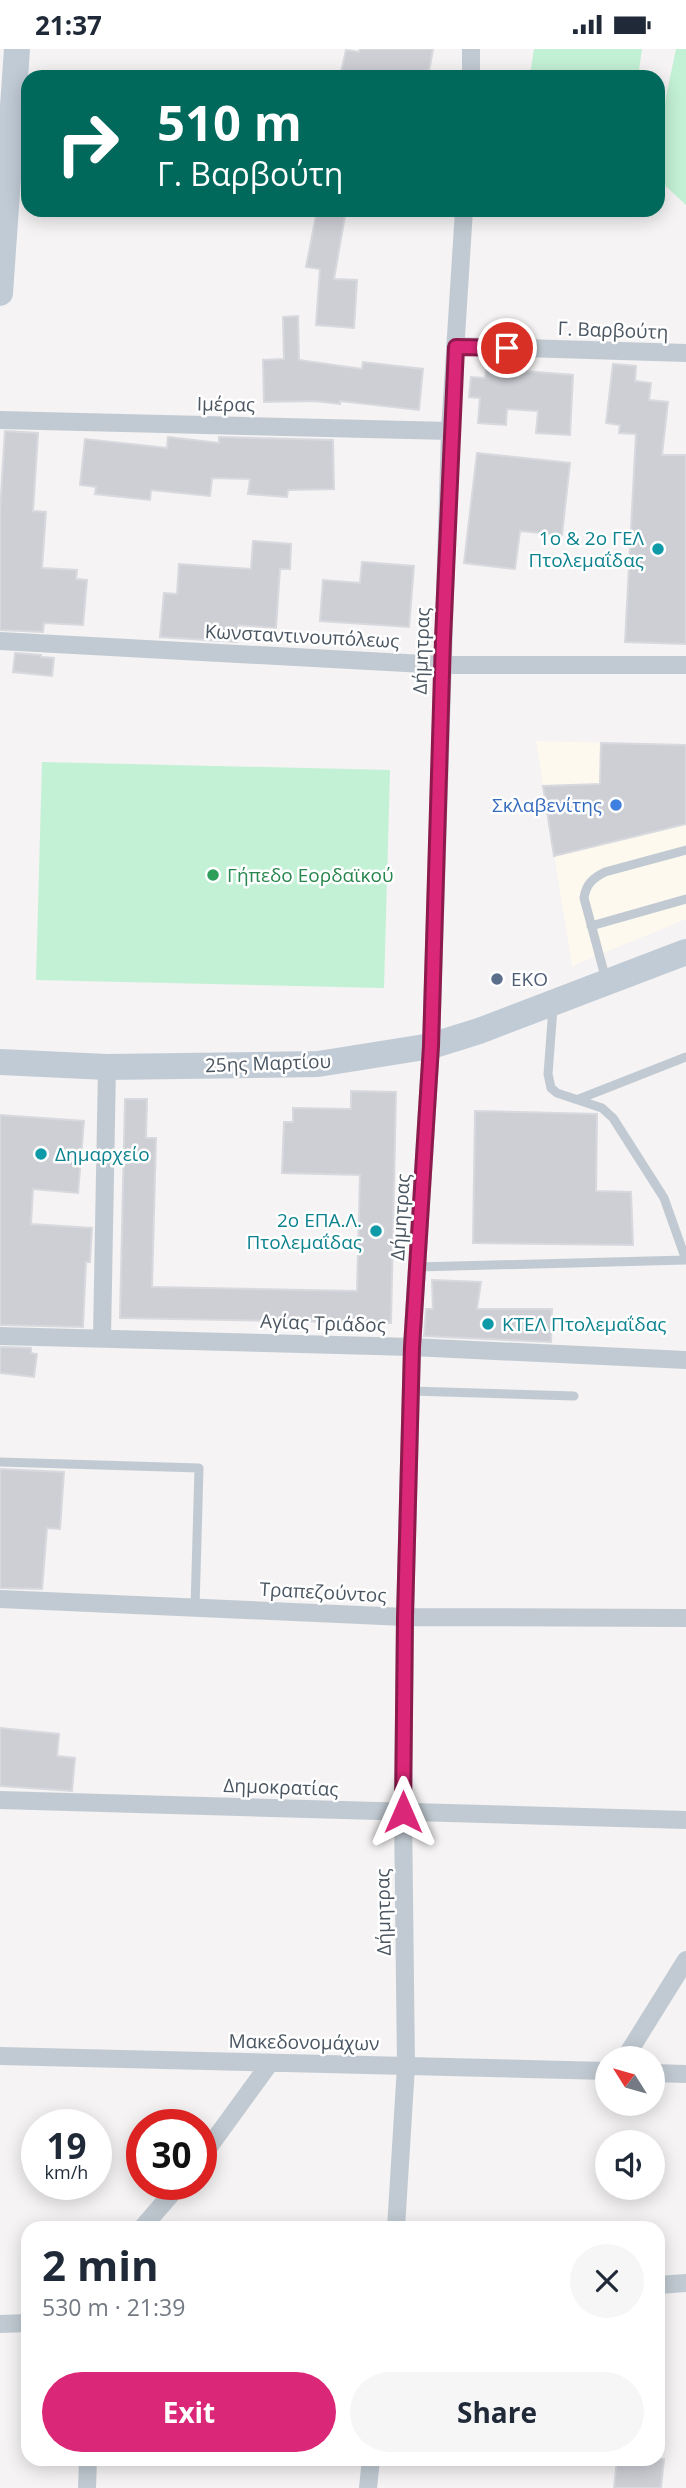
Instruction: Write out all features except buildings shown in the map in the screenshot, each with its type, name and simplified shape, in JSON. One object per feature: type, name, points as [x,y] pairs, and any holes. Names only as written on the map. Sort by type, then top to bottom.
[{"type":"main road","points":[[0,293],[17,49]]},
{"type":"main road","name":"25ης Μαρτίου","points":[[0,1062],[107,1066],[318,1064],[431,1046],[686,952]]},
{"type":"street","points":[[471,49],[471,70]]},
{"type":"street","name":"Δήμητρας","points":[[396,2221],[406,2066],[403,1812],[412,1347],[431,1046],[450,431],[464,217]]},
{"type":"street","name":"Γ. Βαρβούτη","points":[[456,347],[686,353]]},
{"type":"street","name":"Ιμέρας","points":[[0,420],[450,431]]},
{"type":"street","name":"Κωνσταντινουπόλεως","points":[[0,641],[442,664],[686,665]]},
{"type":"street","points":[[102,1337],[107,1066]]},
{"type":"street","name":"Αγίας Τριάδος","points":[[0,1336],[412,1347],[686,1360]]},
{"type":"street","name":"Τραπεζούντος","points":[[0,1599],[405,1617],[686,1618]]},
{"type":"street","name":"Δημοκρατίας","points":[[0,1800],[686,1820]]},
{"type":"street","points":[[633,2046],[686,1961]]},
{"type":"street","name":"Μακεδονομάχων","points":[[0,2056],[595,2071]]},
{"type":"street","points":[[217,2136],[270,2063]]},
{"type":"street","points":[[665,2073],[686,2074]]},
{"type":"street","points":[[148,2221],[166,2200]]},
{"type":"street","points":[[665,2284],[686,2283]]},
{"type":"street","points":[[0,2324],[21,2323]]},
{"type":"street","points":[[87,2488],[88,2466]]},
{"type":"street","points":[[368,2488],[370,2466]]},
{"type":"lane","points":[[607,983],[584,898],[588,885],[605,872],[686,850]]},
{"type":"lane","points":[[591,926],[686,899]]},
{"type":"lane","points":[[418,1267],[686,1260],[664,1198],[613,1118],[602,1108],[557,1093],[548,1082],[554,1002]]},
{"type":"lane","points":[[579,1099],[686,1057]]},
{"type":"lane","points":[[411,1391],[574,1396]]},
{"type":"lane","points":[[0,1462],[200,1468],[195,1608]]},
{"type":"shaded area","points":[[536,741],[686,745],[686,919],[572,966]]},
{"type":"green space","points":[[534,49],[642,49],[639,70],[531,70]]},
{"type":"green space","points":[[676,49],[686,49],[686,205],[665,186],[665,102]]},
{"type":"green space","name":"Γήπεδο Εορδαϊκού","points":[[42,762],[390,770],[384,988],[36,980]]},
{"type":"place","name":"1ο & 2ο ΓΕΛ Πτολεμαΐδας","points":[[658,549]]},
{"type":"place","name":"Σκλαβενίτης","points":[[616,805]]},
{"type":"place","name":"Γήπεδο Εορδαϊκού","points":[[213,875]]},
{"type":"place","name":"EKO","points":[[497,979]]},
{"type":"place","name":"Δημαρχείο","points":[[41,1154]]},
{"type":"place","name":"2ο ΕΠΑ.Λ. Πτολεμαΐδας","points":[[376,1231]]},
{"type":"place","name":"ΚΤΕΛ Πτολεμαΐδας","points":[[488,1324]]},
{"type":"route","points":[[403,1812],[412,1347],[431,1046],[450,431],[456,347],[507,348]]}]
